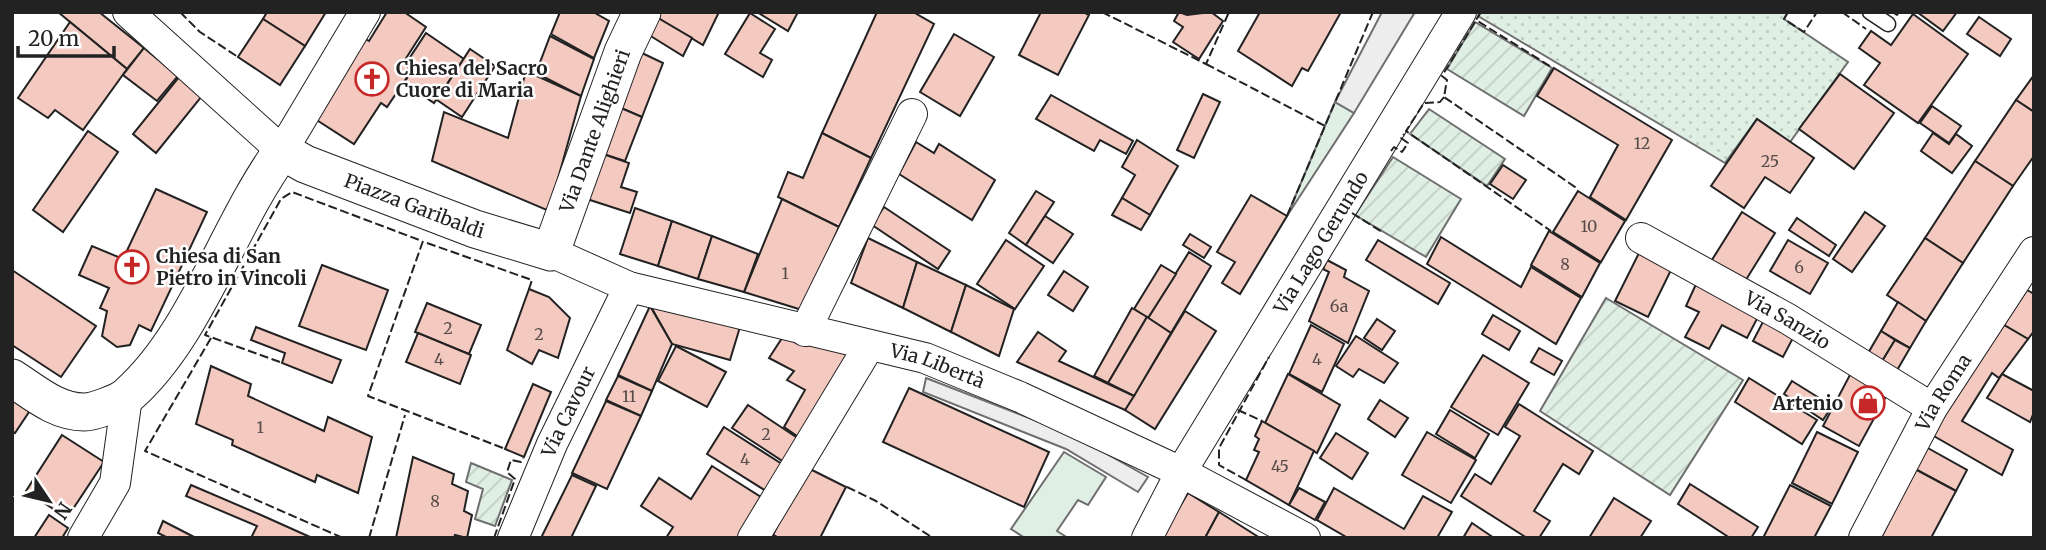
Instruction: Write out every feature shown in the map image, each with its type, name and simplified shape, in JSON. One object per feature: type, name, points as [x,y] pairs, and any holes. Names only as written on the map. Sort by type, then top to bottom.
[{"type":"street","points":[[128,12],[282,150]]},
{"type":"street","points":[[12,378],[54,406],[85,412],[127,397],[176,337],[263,176],[282,150],[365,12]]},
{"type":"street","name":"Via Dante Alighieri","points":[[551,252],[623,51],[642,12]]},
{"type":"street","name":"Via Lago Gerundo","points":[[1147,538],[1181,472],[1461,12]]},
{"type":"street","points":[[805,331],[912,114]]},
{"type":"street","name":"Piazza Garibaldi","points":[[282,150],[305,164],[475,229],[551,252]]},
{"type":"street","name":"Via Sanzio","points":[[1641,238],[1788,319],[1932,408]]},
{"type":"street","name":"Via Libertà","points":[[551,252],[629,287],[937,363],[1020,397],[1181,472],[1305,538]]},
{"type":"street","name":"Via Roma","points":[[1864,538],[1932,408],[2034,252]]},
{"type":"street","name":"Via Cavour","points":[[513,538],[552,444],[629,287]]},
{"type":"street","points":[[753,538],[869,346]]},
{"type":"street","points":[[83,538],[115,483],[127,397]]},
{"type":"lane","points":[[1870,12],[1888,24]]},
{"type":"green space","points":[[1481,12],[1788,12],[1784,19],[1848,62],[1790,142],[1757,119],[1725,163],[1478,16]]},
{"type":"green space","points":[[1475,22],[1552,68],[1524,116],[1447,69]]},
{"type":"green space","points":[[1335,102],[1354,113],[1287,216]]},
{"type":"green space","points":[[1429,109],[1505,159],[1487,186],[1410,134]]},
{"type":"green space","points":[[1393,157],[1461,199],[1426,257],[1355,215]]},
{"type":"green space","points":[[1606,298],[1743,380],[1670,495],[1540,411]]},
{"type":"green space","points":[[1064,452],[1106,477],[1088,505],[1078,500],[1057,531],[1068,538],[1025,538],[1011,529]]},
{"type":"green space","points":[[471,463],[512,480],[495,526],[475,519],[483,489],[466,482]]},
{"type":"shaded area","points":[[1382,12],[1415,12],[1354,113],[1335,102]]},
{"type":"shaded area","points":[[926,378],[1073,435],[1148,477],[1138,492],[1066,449],[923,392]]},
{"type":"building","points":[[58,12],[99,12],[144,48],[127,69]]},
{"type":"building","points":[[267,12],[326,12],[305,46],[263,19]]},
{"type":"building","name":"Chiesa del Sacro Cuore di Maria","points":[[387,12],[404,12],[426,27],[403,63],[412,70],[387,107],[381,103],[354,144],[312,117],[362,37],[369,41]]},
{"type":"building","points":[[560,12],[593,12],[609,21],[594,58],[551,34]]},
{"type":"building","points":[[661,12],[719,12],[703,45],[658,18]]},
{"type":"building","points":[[757,12],[798,12],[788,31]]},
{"type":"building","points":[[877,12],[913,12],[934,24],[871,158],[822,133]]},
{"type":"building","points":[[1041,12],[1083,12],[1089,15],[1058,75],[1019,55]]},
{"type":"building","points":[[1179,12],[1187,15],[1211,12],[1223,21],[1199,59],[1173,42],[1183,27],[1174,21]]},
{"type":"building","points":[[1260,12],[1341,12],[1308,71],[1302,68],[1292,86],[1238,51]]},
{"type":"building","points":[[1917,12],[1957,12],[1943,31]]},
{"type":"building","points":[[750,13],[775,29],[760,53],[772,60],[763,77],[725,54]]},
{"type":"building","points":[[1913,14],[1968,54],[1918,123],[1864,85],[1880,63],[1859,48],[1871,31],[1891,45]]},
{"type":"building","points":[[1979,17],[2011,39],[2000,56],[1967,34]]},
{"type":"building","points":[[658,18],[692,38],[683,56],[649,35]]},
{"type":"building","points":[[263,19],[305,46],[280,85],[238,57]]},
{"type":"building","points":[[70,22],[127,69],[83,130],[55,110],[48,118],[18,98]]},
{"type":"building","points":[[426,33],[464,59],[434,103],[404,83],[412,70],[405,65]]},
{"type":"building","points":[[954,34],[994,57],[960,116],[920,92]]},
{"type":"building","points":[[550,36],[594,59],[581,96],[536,73]]},
{"type":"building","points":[[144,48],[178,76],[157,101],[123,75]]},
{"type":"building","points":[[470,49],[495,66],[462,117],[437,100]]},
{"type":"building","points":[[642,53],[663,63],[642,117],[621,108]]},
{"type":"building","points":[[1554,68],[1672,140],[1626,220],[1590,197],[1618,145],[1537,96]]},
{"type":"building","points":[[526,71],[581,96],[549,211],[432,161],[444,112],[508,138]]},
{"type":"building","points":[[1840,74],[1894,113],[1854,169],[1799,129]]},
{"type":"building","points":[[2034,75],[2034,112],[2016,100]]},
{"type":"building","points":[[179,77],[202,96],[156,153],[133,134]]},
{"type":"building","points":[[1203,94],[1220,102],[1194,158],[1177,150]]},
{"type":"building","points":[[1051,95],[1133,141],[1126,154],[1100,140],[1094,151],[1036,119]]},
{"type":"building","points":[[2016,100],[2034,112],[2034,156],[2013,186],[1975,161]]},
{"type":"building","points":[[1932,106],[1961,126],[1949,143],[1920,123]]},
{"type":"building","points":[[621,108],[642,117],[625,161],[603,154]]},
{"type":"building","points":[[1757,119],[1814,158],[1790,193],[1765,177],[1744,208],[1711,186]]},
{"type":"building","points":[[88,131],[118,152],[63,232],[33,210]]},
{"type":"building","points":[[822,133],[871,158],[839,227],[778,197],[788,172],[803,178]]},
{"type":"building","points":[[1933,133],[1949,144],[1956,134],[1972,146],[1952,173],[1921,151]]},
{"type":"building","points":[[1137,140],[1178,166],[1150,215],[1122,198],[1135,175],[1122,167]]},
{"type":"building","points":[[916,142],[934,153],[939,144],[995,180],[972,220],[899,174]]},
{"type":"building","points":[[603,154],[629,163],[621,187],[637,192],[630,213],[587,199]]},
{"type":"building","points":[[1975,161],[2013,186],[1963,263],[1925,238]]},
{"type":"building","points":[[1503,165],[1526,180],[1513,199],[1490,184]]},
{"type":"building","name":"Chiesa di San Pietro in Vincoli","points":[[156,189],[207,212],[151,331],[139,325],[130,345],[117,347],[102,336],[107,311],[100,308],[109,288],[79,275],[92,246],[123,259]]},
{"type":"building","points":[[1036,191],[1054,202],[1026,245],[1009,233]]},
{"type":"building","points":[[1578,191],[1625,221],[1601,262],[1553,232]]},
{"type":"building","points":[[1251,195],[1287,216],[1240,294],[1222,283],[1235,262],[1217,252]]},
{"type":"building","points":[[1122,198],[1150,215],[1141,230],[1112,215]]},
{"type":"building","points":[[782,199],[839,227],[802,310],[744,292]]},
{"type":"building","points":[[884,207],[950,251],[938,269],[872,225]]},
{"type":"building","points":[[635,208],[672,221],[658,266],[620,254]]},
{"type":"building","points":[[1742,212],[1775,233],[1744,283],[1710,263]]},
{"type":"building","points":[[1865,212],[1885,226],[1852,272],[1833,259]]},
{"type":"building","points":[[1045,216],[1073,234],[1053,263],[1026,245]]},
{"type":"building","points":[[1797,218],[1836,245],[1829,256],[1789,230]]},
{"type":"building","points":[[672,221],[712,236],[698,279],[658,266]]},
{"type":"building","points":[[1549,231],[1600,263],[1582,297],[1531,265]]},
{"type":"building","points":[[1190,234],[1211,247],[1204,258],[1183,245]]},
{"type":"building","points":[[712,236],[758,254],[744,292],[698,279]]},
{"type":"building","points":[[1441,237],[1521,287],[1531,267],[1581,298],[1556,344],[1427,264]]},
{"type":"building","points":[[868,238],[917,262],[903,308],[851,283]]},
{"type":"building","points":[[1925,238],[1963,263],[1926,321],[1887,295]]},
{"type":"building","points":[[1006,240],[1044,266],[1015,309],[977,284]]},
{"type":"building","points":[[1378,240],[1450,283],[1438,304],[1366,260]]},
{"type":"building","points":[[1788,240],[1828,263],[1810,294],[1770,271]]},
{"type":"building","points":[[1189,252],[1211,266],[1171,333],[1148,318]]},
{"type":"building","points":[[1639,253],[1672,268],[1648,317],[1615,301]]},
{"type":"building","points":[[1327,260],[1346,270],[1344,277],[1369,291],[1348,343],[1309,321],[1329,272],[1323,269]]},
{"type":"building","points":[[917,262],[966,285],[951,332],[903,308]]},
{"type":"building","points":[[322,265],[388,290],[366,350],[299,326]]},
{"type":"building","points":[[1161,265],[1176,274],[1148,318],[1134,309]]},
{"type":"building","points":[[12,270],[96,326],[61,377],[12,345]]},
{"type":"building","points":[[1064,271],[1088,287],[1073,311],[1048,295]]},
{"type":"building","points":[[1697,282],[1759,315],[1747,338],[1722,325],[1709,349],[1685,337],[1699,312],[1686,306]]},
{"type":"building","points":[[966,285],[1014,309],[999,356],[951,332]]},
{"type":"building","points":[[529,289],[549,297],[570,318],[558,358],[539,350],[532,364],[507,350]]},
{"type":"building","points":[[2027,290],[2034,294],[2034,331],[2028,339],[2004,325]]},
{"type":"building","points":[[1898,302],[1926,321],[1910,348],[1881,331]]},
{"type":"building","points":[[427,303],[481,325],[469,354],[415,332]]},
{"type":"building","points":[[650,305],[740,327],[730,360],[672,344]]},
{"type":"building","points":[[650,306],[672,344],[652,391],[618,375]]},
{"type":"building","points":[[1132,308],[1147,317],[1108,383],[1094,376]]},
{"type":"building","points":[[1185,311],[1216,331],[1155,429],[1125,410]]},
{"type":"building","points":[[1493,315],[1520,331],[1509,350],[1482,334]]},
{"type":"building","points":[[1147,317],[1171,333],[1134,396],[1108,383]]},
{"type":"building","points":[[1765,318],[1795,334],[1783,357],[1753,341]]},
{"type":"building","points":[[1377,319],[1395,331],[1382,350],[1364,338]]},
{"type":"building","points":[[1311,325],[1344,344],[1322,392],[1289,374]]},
{"type":"building","points":[[2004,325],[2028,339],[1999,378],[1992,373],[1962,421],[2013,450],[2002,475],[1932,435]]},
{"type":"building","points":[[256,327],[341,360],[332,383],[282,363],[285,353],[251,340]]},
{"type":"building","points":[[1881,331],[1895,340],[1881,363],[1867,355]]},
{"type":"building","points":[[1038,332],[1066,351],[1059,361],[1134,396],[1125,410],[1017,362]]},
{"type":"building","points":[[418,333],[471,355],[460,384],[406,362]]},
{"type":"building","points":[[784,335],[848,354],[800,438],[784,427],[805,390],[787,380],[794,371],[769,358]]},
{"type":"building","points":[[1356,336],[1398,363],[1384,383],[1359,369],[1353,377],[1336,366]]},
{"type":"building","points":[[1895,340],[1910,348],[1896,372],[1881,363]]},
{"type":"building","points":[[676,346],[726,372],[707,407],[658,381]]},
{"type":"building","points":[[1539,348],[1562,361],[1554,375],[1531,362]]},
{"type":"building","points":[[1483,355],[1529,383],[1498,435],[1451,407]]},
{"type":"building","points":[[211,366],[251,384],[248,396],[324,431],[328,417],[372,437],[358,493],[317,475],[315,482],[232,445],[233,440],[196,424]]},
{"type":"building","points":[[1852,371],[1889,391],[1859,446],[1823,426]]},
{"type":"building","points":[[1288,374],[1340,405],[1317,453],[1265,423]]},
{"type":"building","points":[[2002,374],[2034,391],[2034,412],[2030,422],[1987,398]]},
{"type":"building","points":[[618,376],[652,391],[641,416],[606,400]]},
{"type":"building","points":[[1749,378],[1817,420],[1802,444],[1735,402]]},
{"type":"building","points":[[1792,381],[1832,406],[1823,420],[1784,394]]},
{"type":"building","points":[[533,384],[551,392],[524,457],[505,449]]},
{"type":"building","points":[[909,388],[1049,452],[1024,507],[883,442]]},
{"type":"building","points":[[12,397],[31,409],[15,433],[12,432]]},
{"type":"building","points":[[1380,400],[1408,418],[1395,437],[1368,419]]},
{"type":"building","points":[[606,401],[641,416],[607,489],[572,473]]},
{"type":"building","points":[[1519,404],[1593,451],[1579,474],[1563,464],[1534,511],[1550,521],[1539,538],[1527,538],[1461,496],[1475,474],[1491,484],[1520,436],[1505,427]]},
{"type":"building","points":[[748,405],[799,439],[784,462],[732,428]]},
{"type":"building","points":[[1450,410],[1489,434],[1475,458],[1436,434]]},
{"type":"building","points":[[1262,421],[1314,451],[1289,505],[1246,480],[1259,452],[1254,450],[1259,439],[1255,436]]},
{"type":"building","points":[[724,427],[782,464],[766,491],[707,454]]},
{"type":"building","points":[[1427,432],[1476,460],[1451,503],[1402,475]]},
{"type":"building","points":[[1817,432],[1858,452],[1832,504],[1792,483]]},
{"type":"building","points":[[1336,433],[1368,453],[1352,479],[1320,458]]},
{"type":"building","points":[[62,435],[104,462],[67,518],[26,491]]},
{"type":"building","points":[[1926,447],[1967,470],[1956,491],[1915,469]]},
{"type":"building","points":[[413,457],[454,474],[452,484],[468,491],[464,511],[472,515],[467,538],[455,535],[454,538],[396,538]]},
{"type":"building","points":[[712,466],[764,499],[739,538],[666,538],[673,527],[641,506],[659,478],[691,499]]},
{"type":"building","points":[[806,467],[846,487],[820,538],[779,538],[773,535]]},
{"type":"building","points":[[1915,469],[1956,491],[1931,538],[1881,538]]},
{"type":"building","points":[[572,475],[596,486],[571,538],[541,538]]},
{"type":"building","points":[[1690,484],[1758,527],[1751,538],[1730,538],[1678,504]]},
{"type":"building","points":[[191,485],[310,537],[251,538],[257,526],[186,496]]},
{"type":"building","points":[[1790,485],[1831,506],[1814,538],[1763,538]]},
{"type":"building","points":[[1299,488],[1325,502],[1315,520],[1289,505]]},
{"type":"building","points":[[1334,488],[1404,529],[1423,496],[1452,512],[1437,538],[1348,538],[1317,520]]},
{"type":"building","points":[[1188,493],[1219,512],[1205,538],[1161,538]]},
{"type":"building","points":[[1614,498],[1651,521],[1640,538],[1589,538]]},
{"type":"building","points":[[1219,512],[1260,538],[1205,538]]},
{"type":"building","points":[[49,515],[68,528],[62,538],[34,538]]},
{"type":"building","points":[[163,521],[196,538],[168,538],[158,533]]},
{"type":"building","points":[[1472,523],[1494,538],[1463,538]]},
{"type":"fence","points":[[180,12],[200,32],[238,57]]},
{"type":"fence","points":[[1102,12],[1206,64],[1229,12]]},
{"type":"fence","points":[[1287,216],[1373,12]]},
{"type":"fence","points":[[1481,12],[1476,20],[1553,68]]},
{"type":"fence","points":[[1788,12],[1784,19],[1804,32],[1817,12]]},
{"type":"fence","points":[[1842,12],[1866,29]]},
{"type":"fence","points":[[1892,12],[1897,15],[1899,12]]},
{"type":"fence","points":[[1475,22],[1442,76],[1447,80],[1444,97],[1578,189]]},
{"type":"fence","points":[[1206,64],[1325,126]]},
{"type":"fence","points":[[1444,97],[1440,102],[1424,103],[1406,131],[1551,231]]},
{"type":"fence","points":[[1391,151],[1394,147],[1402,152],[1408,143],[1401,138],[1404,134]]},
{"type":"fence","points":[[280,362],[205,335],[281,199],[292,192],[422,241]]},
{"type":"fence","points":[[1352,213],[1382,232]]},
{"type":"fence","points":[[423,241],[368,396],[503,448]]},
{"type":"fence","points":[[427,243],[532,280],[529,289]]},
{"type":"fence","points":[[211,338],[145,451],[343,538]]},
{"type":"fence","points":[[1246,480],[1219,465],[1219,448],[1269,357]]},
{"type":"fence","points":[[1238,410],[1262,421]]},
{"type":"fence","points":[[369,538],[405,415]]},
{"type":"fence","points":[[494,538],[515,479],[507,472],[511,460],[521,462],[523,458]]},
{"type":"fence","points":[[847,487],[876,501],[933,538]]},
{"type":"place","name":"Chiesa del Sacro Cuore di Maria","points":[[372,79]]},
{"type":"place","name":"Chiesa di San Pietro in Vincoli","points":[[132,267]]},
{"type":"place","name":"Artenio","points":[[1868,403]]}]
